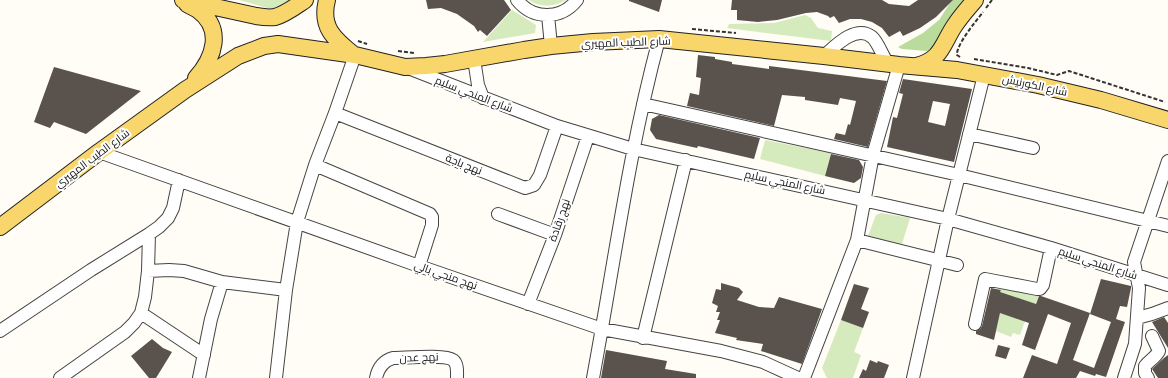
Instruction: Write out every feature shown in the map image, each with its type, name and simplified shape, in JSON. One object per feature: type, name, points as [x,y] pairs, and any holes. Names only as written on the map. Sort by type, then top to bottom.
[{"type":"main road","points":[[178,0],[198,10],[205,17],[213,33],[212,52],[208,63],[185,90]]},
{"type":"main road","points":[[183,0],[266,18],[275,17],[305,0]]},
{"type":"main road","points":[[327,0],[325,18],[330,32],[341,44],[355,55]]},
{"type":"main road","points":[[900,65],[927,63],[938,55],[956,24],[975,0]]},
{"type":"main road","points":[[962,64],[951,62],[949,56],[950,50],[962,27],[985,0]]},
{"type":"main road","name":"شارع الطيب المهيري","points":[[0,227],[99,152],[185,90],[238,56],[264,46],[278,44],[355,55],[406,67],[426,66],[551,46],[593,42],[659,39],[900,65]]},
{"type":"main road","name":"شارع الكورنيش","points":[[900,65],[962,64],[984,75],[1038,85],[1101,100],[1168,120]]},
{"type":"street","points":[[517,0],[525,8],[535,14],[548,15],[564,11],[574,5],[577,0]]},
{"type":"street","points":[[548,15],[551,46]]},
{"type":"street","points":[[804,378],[857,240],[873,155],[900,65],[872,37],[867,34],[855,33],[846,38],[824,56]]},
{"type":"street","points":[[593,378],[633,150],[659,39]]},
{"type":"street","points":[[276,378],[286,290],[296,222],[355,55]]},
{"type":"street","points":[[474,59],[478,85],[483,98]]},
{"type":"street","name":"شارع المنجي سليم","points":[[406,67],[557,126],[633,150],[686,160],[948,219],[1051,248],[1168,285]]},
{"type":"street","points":[[913,378],[948,219],[984,75]]},
{"type":"street","points":[[643,104],[959,174],[1168,226]]},
{"type":"street","name":"نهج باجة","points":[[335,113],[525,188],[534,185],[540,175],[557,126]]},
{"type":"street","points":[[969,134],[1033,148]]},
{"type":"street","name":"نهج رقادة","points":[[528,304],[555,235],[588,136]]},
{"type":"street","name":"نهج منجي بالي","points":[[99,152],[419,266],[602,329],[643,338],[722,351],[763,362],[798,378]]},
{"type":"street","points":[[643,338],[686,160]]},
{"type":"street","points":[[1152,336],[1159,351],[1145,366],[1146,376],[1136,374],[1125,375],[1135,344],[1139,288],[1134,262],[1168,161]]},
{"type":"street","points":[[315,165],[430,214],[432,217],[432,225],[419,266]]},
{"type":"street","points":[[0,331],[91,270],[149,234],[168,218],[173,208],[179,180]]},
{"type":"street","points":[[498,214],[555,235]]},
{"type":"street","points":[[60,378],[125,332],[134,324],[141,313],[145,297],[148,271],[149,234]]},
{"type":"street","points":[[857,240],[957,265]]},
{"type":"street","points":[[975,324],[985,280],[1037,289],[1040,288],[1051,248]]},
{"type":"street","points":[[148,271],[184,271],[222,282],[286,290]]},
{"type":"street","points":[[199,378],[212,318],[222,282]]},
{"type":"street","points":[[1137,318],[1168,308]]},
{"type":"street","points":[[141,313],[204,355]]},
{"type":"street","name":"نهج عدن","points":[[376,378],[377,372],[383,363],[394,358],[443,356],[452,360],[456,364],[457,378]]},
{"type":"path","points":[[962,64],[959,57],[956,55],[957,49],[969,30],[992,0]]},
{"type":"path","points":[[974,59],[1028,68],[1057,75],[1069,71],[1165,102]]},
{"type":"green space","points":[[239,0],[290,0],[274,10]]},
{"type":"green space","points":[[529,0],[566,0],[547,6],[533,3]]},
{"type":"green space","points":[[952,0],[969,0],[965,7],[960,6],[933,48],[927,51],[902,49],[898,47],[923,33],[939,20]]},
{"type":"green space","points":[[512,10],[536,25],[535,33],[483,42]]},
{"type":"green space","points":[[805,15],[811,18],[818,28],[832,31],[831,41],[727,28],[729,24],[774,23]]},
{"type":"green space","points":[[765,140],[831,153],[825,176],[760,159]]},
{"type":"green space","points":[[881,213],[910,218],[902,244],[868,236],[876,215]]},
{"type":"green space","points":[[1001,287],[1039,295],[1035,305],[1031,304],[1020,335],[1013,333],[1011,337],[996,331],[1000,313],[997,312]]},
{"type":"green space","points":[[841,320],[863,328],[854,352],[861,355],[853,378],[827,378],[822,368]]},
{"type":"building","points":[[426,0],[504,0],[511,10],[487,36],[480,30],[478,32],[474,26],[457,14],[441,8],[428,9]]},
{"type":"building","points":[[629,0],[662,0],[659,12]]},
{"type":"building","points":[[732,0],[882,0],[889,4],[909,6],[918,0],[953,0],[936,17],[920,28],[903,36],[900,31],[889,37],[882,28],[872,22],[861,19],[850,19],[839,23],[834,16],[830,18],[817,12],[777,20],[758,22],[737,20],[737,10],[731,10]]},
{"type":"building","points":[[698,55],[715,57],[715,59],[732,62],[732,64],[769,69],[769,66],[887,81],[868,147],[834,139],[836,133],[845,135],[848,124],[850,125],[856,101],[840,98],[838,105],[805,100],[805,97],[782,95],[774,126],[687,106],[690,93],[699,95],[701,78],[696,77]]},
{"type":"building","points":[[54,67],[141,91],[86,134],[54,122],[50,128],[34,122]]},
{"type":"building","points":[[903,79],[972,89],[954,162],[887,147],[893,117],[897,118],[903,94],[899,93]],"holes":[[[933,101],[950,104],[945,126],[928,122]]]},
{"type":"building","points":[[659,115],[760,138],[754,159],[698,146],[697,148],[656,139],[650,130],[652,119]]},
{"type":"building","points":[[831,154],[859,160],[863,167],[861,178],[854,183],[825,176]]},
{"type":"building","points":[[1101,279],[1131,286],[1127,307],[1120,306],[1116,319],[1125,322],[1106,377],[1096,374],[1095,376],[1080,371],[1076,378],[1023,378],[1032,355],[1057,364],[1071,323],[1048,314],[1035,350],[1022,345],[1029,323],[1000,313],[994,340],[976,334],[976,331],[982,326],[991,288],[1001,290],[1000,292],[1036,304],[1039,296],[1041,296],[1090,313],[1073,360],[1094,368],[1111,322],[1090,314]]},
{"type":"building","points":[[721,283],[739,288],[743,292],[737,300],[759,307],[774,308],[779,297],[822,309],[802,364],[761,351],[763,344],[736,340],[737,338],[715,333],[720,320],[717,320],[720,312],[716,312],[718,306],[712,303],[716,289],[721,290]]},
{"type":"building","points":[[854,284],[869,288],[861,309],[869,312],[863,328],[841,320]]},
{"type":"building","points":[[1164,317],[1168,323],[1168,348],[1152,322]]},
{"type":"building","points":[[152,339],[163,348],[172,352],[156,378],[149,378],[131,356]]},
{"type":"building","points":[[998,345],[1010,348],[1006,359],[995,356]]},
{"type":"building","points":[[606,350],[667,361],[665,369],[696,374],[696,378],[601,378]]},
{"type":"building","points":[[1168,355],[1168,378],[1158,378],[1152,369]]},
{"type":"building","points":[[870,360],[889,365],[884,378],[859,378],[863,369],[866,371]]}]
